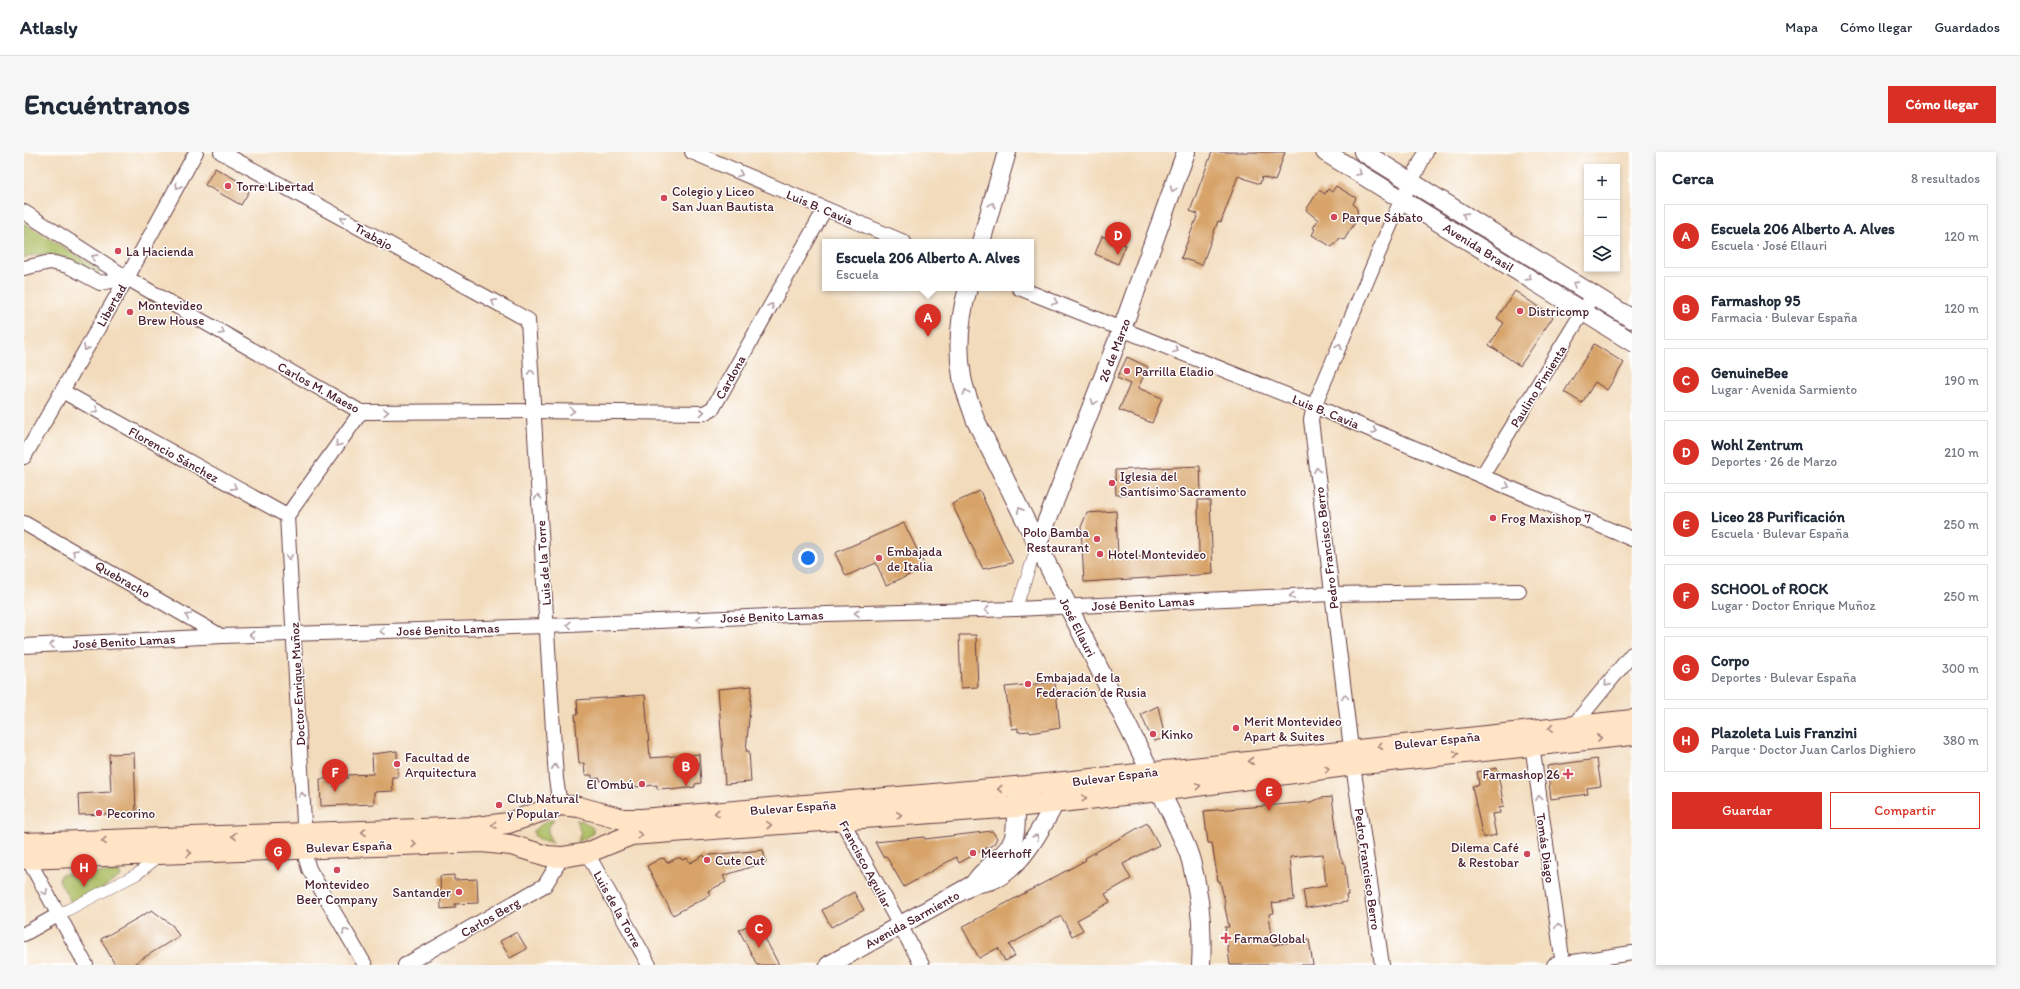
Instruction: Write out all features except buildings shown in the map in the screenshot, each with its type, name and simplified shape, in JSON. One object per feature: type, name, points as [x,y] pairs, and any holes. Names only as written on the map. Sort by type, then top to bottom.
[{"type":"main road","name":"Bulevar España","points":[[1531,738],[1573,726],[1632,720]]},
{"type":"main road","name":"Bulevar España","points":[[26,851],[304,841],[482,842],[511,844],[530,849],[547,856],[562,857],[595,849],[632,835],[840,811],[1027,786],[1150,772],[1352,757],[1531,738],[1632,735]]},
{"type":"main road","name":"Bulevar España","points":[[26,851],[162,854],[477,827],[497,825],[560,805],[579,808],[622,819],[840,811],[1016,807],[1056,801],[1159,791],[1352,757]]},
{"type":"main road","points":[[595,849],[605,838],[605,828],[598,814]]},
{"type":"main road","points":[[526,817],[523,829],[530,849]]},
{"type":"street","name":"Libertad","points":[[24,456],[127,278],[196,152]]},
{"type":"street","name":"Trabajo","points":[[221,152],[528,320]]},
{"type":"street","name":"Luis B. Cavia","points":[[692,152],[718,157],[824,209],[897,239]]},
{"type":"street","points":[[982,239],[1007,152]]},
{"type":"street","name":"26 de Marzo","points":[[1037,546],[1122,329],[1186,152]]},
{"type":"street","name":"Avenida Brasil","points":[[1326,152],[1632,342]]},
{"type":"street","name":"Avenida Brasil","points":[[1363,152],[1632,319]]},
{"type":"street","name":"Pedro Francisco Berro","points":[[1382,965],[1352,757],[1311,420],[1314,406],[1402,200],[1426,152]]},
{"type":"street","name":"Cardona","points":[[533,411],[704,413],[710,411],[824,209]]},
{"type":"street","name":"Carlos M. Maeso","points":[[24,212],[127,278],[361,412],[533,411]]},
{"type":"street","points":[[24,268],[50,262],[68,266],[100,283],[127,278]]},
{"type":"street","name":"José Ellauri","points":[[967,291],[962,307],[960,338],[962,378],[975,419],[1150,772],[1191,860],[1199,899],[1202,965]]},
{"type":"street","name":"Luis B. Cavia","points":[[1027,291],[1314,406],[1632,539]]},
{"type":"street","name":"Paulino Pimienta","points":[[1482,476],[1584,312],[1593,295]]},
{"type":"street","name":"Luis de la Torre","points":[[528,320],[556,779],[560,805]]},
{"type":"street","name":"Florencio Sánchez","points":[[62,391],[287,516]]},
{"type":"street","points":[[287,516],[361,412]]},
{"type":"street","name":"Doctor Enrique Muñoz","points":[[287,516],[304,841],[309,869],[365,965]]},
{"type":"street","name":"Quebracho","points":[[24,523],[222,636]]},
{"type":"street","points":[[1016,609],[1037,546]]},
{"type":"street","name":"José Benito Lamas","points":[[24,646],[222,636],[547,626],[789,615],[1016,609],[1331,594],[1520,591]]},
{"type":"street","points":[[1573,726],[1632,654]]},
{"type":"street","name":"Tomás Diago","points":[[1531,738],[1560,965]]},
{"type":"street","name":"Avenida Sarmiento","points":[[974,884],[985,870],[1005,853],[1013,841],[1016,831],[1016,807],[1020,796],[1027,786]]},
{"type":"street","name":"Avenida Sarmiento","points":[[829,965],[974,884],[1000,876],[1018,860],[1033,842],[1056,801]]},
{"type":"street","name":"Francisco Aguilar","points":[[840,811],[899,925],[922,965]]},
{"type":"street","name":"Luis de la Torre","points":[[595,849],[649,965]]},
{"type":"street","points":[[26,851],[58,915],[86,965]]},
{"type":"street","points":[[24,934],[137,874],[162,854]]},
{"type":"street","name":"Carlos Berg","points":[[405,965],[545,885],[562,857]]},
{"type":"street","points":[[1560,965],[1632,953]]},
{"type":"green space","points":[[24,223],[100,270],[97,274],[71,260],[53,255],[34,255],[24,258]]},
{"type":"green space","points":[[554,819],[548,831],[553,843],[539,839],[534,835],[534,830],[545,822]]},
{"type":"green space","points":[[576,820],[583,821],[593,828],[593,834],[577,842],[581,833]]},
{"type":"green space","points":[[119,872],[121,876],[94,894],[72,904],[59,880],[61,874]]},
{"type":"place","name":"Torre Libertad","points":[[228,186]]},
{"type":"place","name":"Colegio y Liceo San Juan Bautista","points":[[664,198]]},
{"type":"place","name":"Parque Sábato","points":[[1334,217]]},
{"type":"place","name":"La Hacienda","points":[[118,251]]},
{"type":"place","name":"Wohl Zentrum","points":[[1118,255]]},
{"type":"place","name":"Districomp","points":[[1520,311]]},
{"type":"place","name":"Montevideo Brew House","points":[[130,312]]},
{"type":"place","name":"Escuela 206 Alberto A. Alves","points":[[928,337]]},
{"type":"place","name":"Parrilla Eladio","points":[[1127,371]]},
{"type":"place","name":"Iglesia del Santísimo Sacramento","points":[[1112,483]]},
{"type":"place","name":"Frog Maxishop 7","points":[[1493,518]]},
{"type":"place","name":"Polo Bamba Restaurant","points":[[1097,539]]},
{"type":"place","name":"Hotel Montevideo","points":[[1100,554]]},
{"type":"place","name":"Embajada de Italia","points":[[879,558]]},
{"type":"place","name":"Embajada de la Federación de Rusia","points":[[1028,684]]},
{"type":"place","name":"Merit Montevideo Apart & Suites","points":[[1236,728]]},
{"type":"place","name":"Kinko","points":[[1153,734]]},
{"type":"place","name":"Facultad de Arquitectura","points":[[397,764]]},
{"type":"place","name":"Farmashop 26","points":[[1568,774]]},
{"type":"place","name":"El Ombú","points":[[642,784]]},
{"type":"place","name":"Farmashop 95","points":[[686,786]]},
{"type":"place","name":"SCHOOL of ROCK","points":[[335,792]]},
{"type":"place","name":"Club Natural y Popular","points":[[499,805]]},
{"type":"place","name":"Liceo 28 Purificación","points":[[1269,811]]},
{"type":"place","name":"Pecorino","points":[[99,813]]},
{"type":"place","name":"Meerhoff","points":[[973,853]]},
{"type":"place","name":"Dilema Café & Restobar","points":[[1527,854]]},
{"type":"place","name":"Cute Cut","points":[[707,860]]},
{"type":"place","name":"Montevideo Beer Company","points":[[337,870]]},
{"type":"place","name":"Corpo","points":[[278,871]]},
{"type":"place","name":"Plazoleta Luis Franzini","points":[[84,887]]},
{"type":"place","name":"Santander","points":[[459,892]]},
{"type":"place","name":"FarmaGlobal","points":[[1226,938]]},
{"type":"place","name":"GenuineBee","points":[[759,948]]}]
